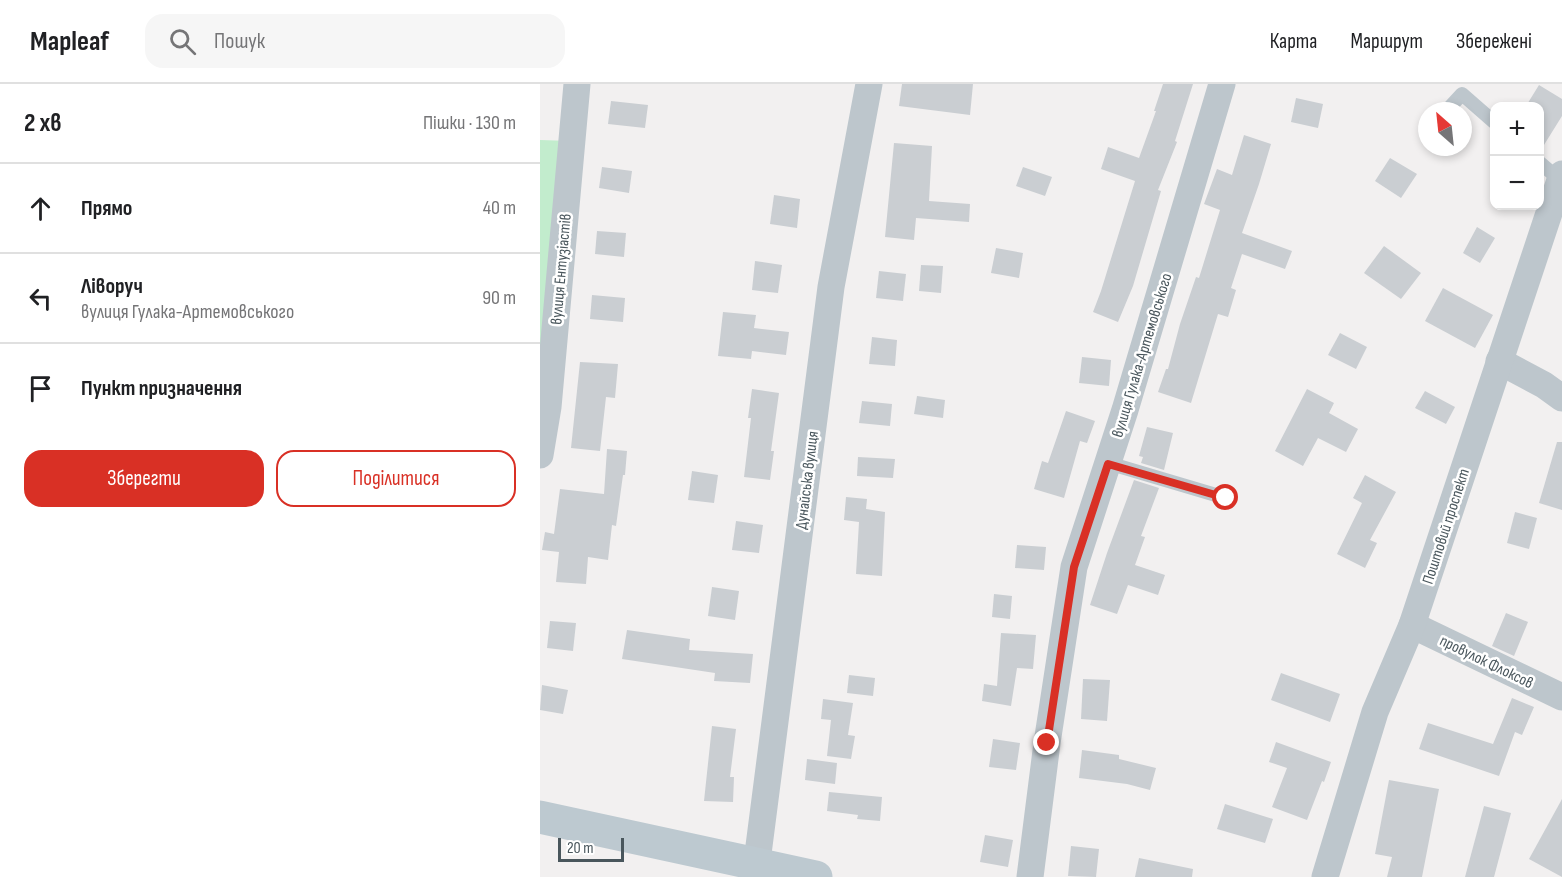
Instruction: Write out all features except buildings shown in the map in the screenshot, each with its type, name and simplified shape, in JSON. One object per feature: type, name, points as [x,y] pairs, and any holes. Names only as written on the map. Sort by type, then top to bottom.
[{"type":"main road","points":[[540,817],[756,871],[816,877]]},
{"type":"street","name":"вулиця Ентузіастів","points":[[540,454],[548,406],[577,84]]},
{"type":"street","name":"Дунайська вулиця","points":[[756,871],[831,287],[869,84]]},
{"type":"street","name":"вулиця Гулака-Артемовського","points":[[1030,877],[1047,743],[1074,567],[1125,410],[1222,84]]},
{"type":"street","name":"Поштовий проспект","points":[[1325,877],[1375,712],[1412,625],[1561,177]]},
{"type":"street","points":[[1499,362],[1544,385],[1562,398]]},
{"type":"street","name":"провулок Флоксов","points":[[1412,625],[1562,697]]},
{"type":"lane","points":[[1455,102],[1462,94],[1471,102]]},
{"type":"lane","points":[[1472,103],[1490,118]]},
{"type":"lane","points":[[1544,165],[1561,177]]},
{"type":"lane","points":[[1108,464],[1226,498]]},
{"type":"green space","points":[[540,140],[571,141],[540,455]]},
{"type":"route","points":[[1047,743],[1074,567],[1108,464],[1226,498]]}]
